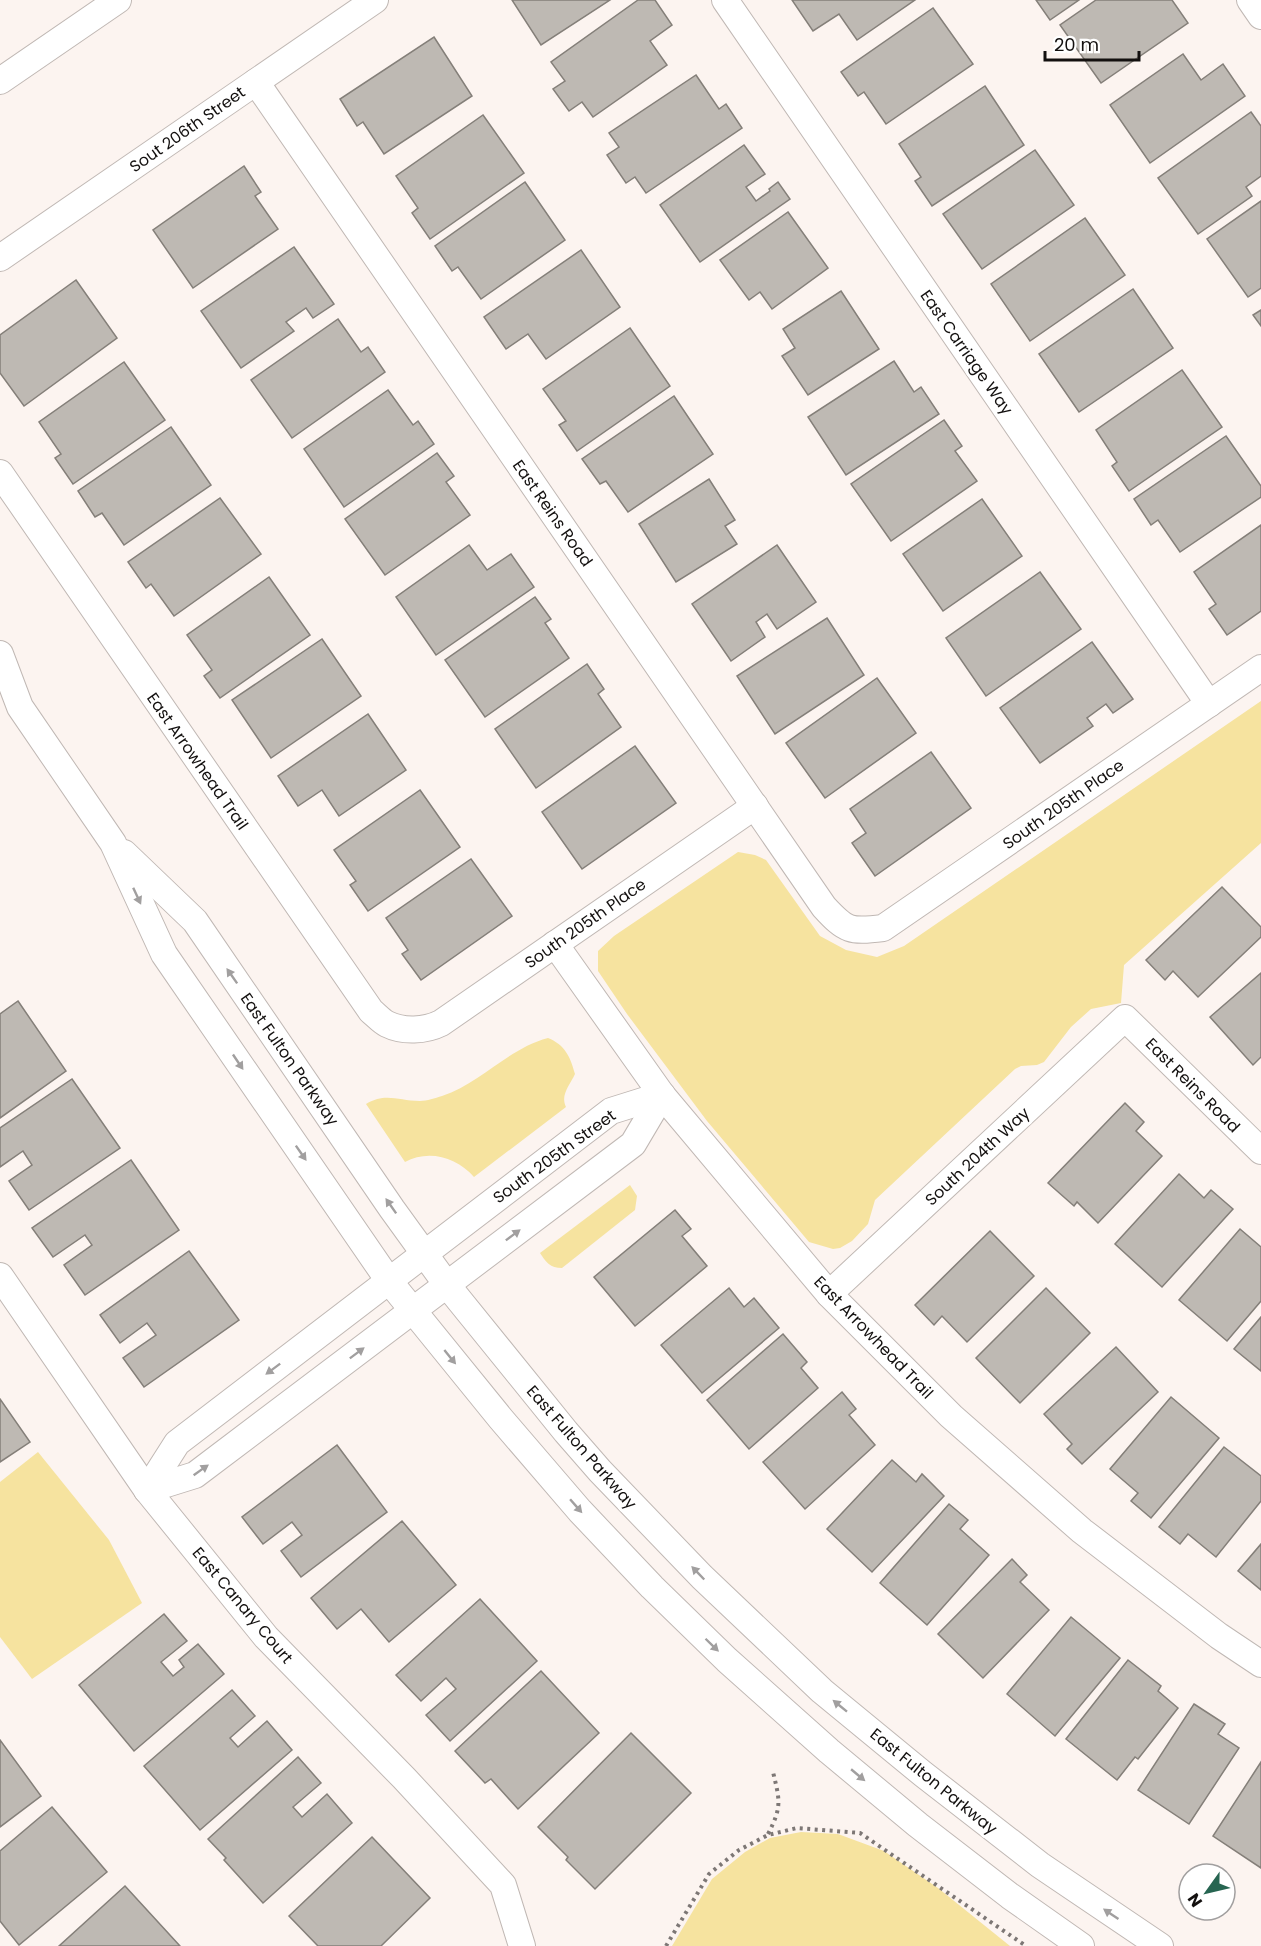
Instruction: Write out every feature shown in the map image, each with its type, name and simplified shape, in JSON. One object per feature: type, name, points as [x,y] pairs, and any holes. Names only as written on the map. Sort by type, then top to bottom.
[{"type":"street","points":[[0,81],[118,0]]},
{"type":"street","name":"Sout 206th Street","points":[[0,258],[375,0]]},
{"type":"street","name":"East Carriage Way","points":[[725,0],[1209,704]]},
{"type":"street","points":[[1250,0],[1261,16]]},
{"type":"street","name":"East Reins Road","points":[[256,82],[824,907],[839,924],[861,931]]},
{"type":"street","name":"East Arrowhead Trail","points":[[0,473],[371,1011],[387,1024],[411,1030]]},
{"type":"street","name":"East Fulton Parkway","points":[[0,654],[20,707],[113,843],[164,954],[389,1281],[508,1428],[580,1511],[652,1587],[727,1660],[829,1751],[918,1825],[1010,1896],[1081,1946]]},
{"type":"street","name":"South 205th Place","points":[[861,931],[883,928],[1261,668]]},
{"type":"street","name":"East Fulton Parkway","points":[[0,690],[20,707]]},
{"type":"street","name":"South 205th Place","points":[[411,1030],[441,1023],[755,806]]},
{"type":"street","name":"East Fulton Parkway","points":[[113,843],[195,921],[424,1254],[566,1432],[600,1471],[702,1577],[822,1690],[923,1774],[1040,1865],[1160,1946]]},
{"type":"street","name":"East Arrowhead Trail","points":[[555,944],[662,1095],[829,1294],[951,1416],[1082,1531],[1219,1636],[1261,1664]]},
{"type":"street","name":"East Reins Road","points":[[1125,1018],[1261,1151]]},
{"type":"street","name":"South 204th Way","points":[[829,1294],[1125,1018]]},
{"type":"street","name":"South 205th Street","points":[[147,1490],[177,1443],[611,1111],[662,1095]]},
{"type":"street","name":"South 205th Street","points":[[147,1490],[195,1475],[633,1144],[662,1095]]},
{"type":"street","name":"East Canary Court","points":[[0,1276],[147,1490],[266,1637],[404,1778],[502,1885],[522,1946]]},
{"type":"path","points":[[768,1834],[777,1817],[780,1800],[773,1772]]},
{"type":"path","points":[[666,1946],[709,1874],[739,1850],[768,1834],[797,1828],[860,1833],[1026,1946]]},
{"type":"shaded area","points":[[1261,701],[1261,843],[1124,965],[1121,1003],[1091,1009],[1071,1027],[1044,1062],[1015,1069],[875,1200],[868,1224],[852,1241],[840,1248],[833,1249],[809,1242],[707,1121],[627,1014],[598,971],[598,951],[614,936],[738,852],[766,860],[820,936],[846,950],[877,957],[904,946]]},
{"type":"shaded area","points":[[548,1038],[559,1044],[566,1052],[575,1074],[565,1094],[566,1107],[474,1177],[459,1164],[442,1157],[423,1156],[405,1162],[366,1104],[380,1098],[420,1101],[442,1096],[470,1083],[520,1049]]},
{"type":"shaded area","points":[[630,1185],[637,1196],[635,1210],[562,1268],[551,1266],[546,1262],[540,1253]]},
{"type":"shaded area","points":[[38,1452],[109,1540],[142,1603],[32,1679],[0,1637],[0,1482]]},
{"type":"shaded area","points":[[801,1832],[838,1834],[884,1851],[938,1888],[1010,1946],[672,1946],[712,1879],[745,1852],[770,1838]]},
{"type":"building","points":[[512,0],[610,0],[541,45]]},
{"type":"building","points":[[638,0],[655,0],[672,25],[650,41],[667,65],[593,117],[582,102],[569,111],[553,89],[565,81],[551,62]]},
{"type":"building","points":[[792,0],[915,0],[857,40],[839,14],[813,31]]},
{"type":"building","points":[[1036,0],[1079,0],[1050,20]]},
{"type":"building","points":[[1096,0],[1172,0],[1188,23],[1101,83],[1060,25]]},
{"type":"building","points":[[933,8],[973,64],[886,124],[864,92],[858,96],[841,72]]},
{"type":"building","points":[[434,37],[472,96],[384,154],[363,122],[357,126],[340,99]]},
{"type":"building","points":[[1183,54],[1201,80],[1223,64],[1245,96],[1150,163],[1110,105]]},
{"type":"building","points":[[696,75],[719,109],[726,104],[742,128],[646,193],[635,177],[626,183],[607,155],[619,147],[609,133]]},
{"type":"building","points":[[985,86],[1024,145],[932,206],[915,181],[921,177],[899,144]]},
{"type":"building","points":[[1251,112],[1261,126],[1261,176],[1246,187],[1252,196],[1198,234],[1158,178]]},
{"type":"building","points":[[483,115],[524,173],[430,239],[412,213],[418,208],[396,176]]},
{"type":"building","points":[[744,145],[765,174],[746,187],[756,201],[778,182],[790,199],[700,262],[660,205]]},
{"type":"building","points":[[1035,150],[1074,205],[982,269],[943,214]]},
{"type":"building","points":[[244,166],[261,192],[255,196],[278,229],[193,288],[153,230]]},
{"type":"building","points":[[525,182],[565,240],[481,299],[458,267],[452,271],[435,246]]},
{"type":"building","points":[[1261,201],[1261,288],[1248,297],[1207,239]]},
{"type":"building","points":[[788,212],[828,268],[772,309],[760,292],[749,300],[720,260]]},
{"type":"building","points":[[1085,218],[1125,275],[1030,341],[991,284]]},
{"type":"building","points":[[294,247],[334,304],[313,318],[306,308],[286,322],[294,331],[241,368],[201,311]]},
{"type":"building","points":[[581,250],[620,307],[546,359],[528,334],[506,349],[484,317]]},
{"type":"building","points":[[76,280],[117,338],[24,406],[0,373],[0,335]]},
{"type":"building","points":[[1133,289],[1173,348],[1079,412],[1039,354]]},
{"type":"building","points":[[841,291],[879,349],[808,395],[782,356],[795,348],[783,329]]},
{"type":"building","points":[[1261,310],[1261,326],[1253,315]]},
{"type":"building","points":[[338,319],[361,352],[368,347],[385,372],[292,438],[251,380]]},
{"type":"building","points":[[630,328],[670,386],[577,451],[559,425],[566,421],[543,389]]},
{"type":"building","points":[[894,361],[914,392],[921,387],[939,414],[846,475],[808,417]]},
{"type":"building","points":[[124,362],[165,420],[73,484],[55,458],[61,454],[39,422]]},
{"type":"building","points":[[1182,370],[1222,427],[1129,491],[1112,466],[1117,462],[1096,430]]},
{"type":"building","points":[[388,390],[413,425],[418,421],[434,444],[344,507],[304,449]]},
{"type":"building","points":[[674,396],[713,454],[628,512],[606,481],[600,484],[582,459]]},
{"type":"building","points":[[944,420],[962,446],[955,451],[977,481],[891,541],[851,484]]},
{"type":"building","points":[[171,427],[211,485],[124,545],[102,513],[95,517],[78,491]]},
{"type":"building","points":[[1226,436],[1261,486],[1261,497],[1180,552],[1158,520],[1151,525],[1134,499]]},
{"type":"building","points":[[437,453],[454,476],[446,482],[470,515],[385,575],[345,519]]},
{"type":"building","points":[[709,479],[735,520],[725,526],[737,544],[676,582],[639,524]]},
{"type":"building","points":[[220,498],[261,554],[174,616],[151,584],[146,588],[128,562]]},
{"type":"building","points":[[982,499],[1022,556],[943,611],[903,554]]},
{"type":"building","points":[[1261,525],[1261,611],[1227,635],[1209,609],[1216,604],[1194,572]]},
{"type":"building","points":[[469,545],[487,570],[511,554],[534,587],[436,655],[396,597]]},
{"type":"building","points":[[777,545],[816,602],[777,629],[767,614],[756,622],[765,637],[731,661],[692,604]]},
{"type":"building","points":[[1040,572],[1081,629],[986,696],[946,638]]},
{"type":"building","points":[[269,577],[310,635],[220,698],[204,676],[212,670],[187,635]]},
{"type":"building","points":[[535,597],[551,619],[545,623],[569,658],[485,717],[445,660]]},
{"type":"building","points":[[827,618],[864,675],[775,734],[737,676]]},
{"type":"building","points":[[322,639],[361,696],[271,758],[232,700]]},
{"type":"building","points":[[1092,642],[1133,699],[1113,713],[1106,704],[1087,718],[1093,726],[1040,763],[1000,708]]},
{"type":"building","points":[[587,664],[604,689],[598,694],[621,727],[536,788],[495,729]]},
{"type":"building","points":[[877,678],[916,733],[825,798],[786,743]]},
{"type":"building","points":[[368,714],[406,770],[339,816],[322,790],[298,806],[278,776]]},
{"type":"building","points":[[635,746],[676,803],[582,869],[542,812]]},
{"type":"building","points":[[931,752],[971,808],[875,876],[852,843],[866,833],[850,809]]},
{"type":"building","points":[[420,790],[460,847],[368,911],[350,885],[356,881],[334,850]]},
{"type":"building","points":[[471,859],[512,916],[421,980],[402,954],[408,950],[386,918]]},
{"type":"building","points":[[1222,887],[1261,927],[1261,937],[1198,997],[1173,971],[1165,980],[1146,960]]},
{"type":"building","points":[[1261,973],[1261,1057],[1253,1065],[1210,1017]]},
{"type":"building","points":[[18,1001],[66,1071],[0,1118],[0,1014]]},
{"type":"building","points":[[72,1079],[120,1148],[29,1210],[9,1181],[32,1165],[23,1151],[0,1167],[0,1128]]},
{"type":"building","points":[[1125,1103],[1144,1122],[1136,1131],[1162,1156],[1098,1223],[1077,1202],[1074,1206],[1048,1183]]},
{"type":"building","points":[[131,1160],[179,1230],[85,1295],[64,1265],[92,1245],[85,1235],[53,1257],[32,1228]]},
{"type":"building","points":[[1179,1174],[1204,1198],[1211,1190],[1233,1209],[1162,1287],[1115,1244]]},
{"type":"building","points":[[675,1210],[691,1229],[682,1236],[707,1266],[635,1326],[594,1277]]},
{"type":"building","points":[[1240,1229],[1261,1247],[1261,1301],[1227,1341],[1179,1300]]},
{"type":"building","points":[[990,1231],[1034,1276],[967,1342],[942,1316],[934,1325],[915,1305]]},
{"type":"building","points":[[189,1251],[239,1320],[144,1387],[123,1358],[156,1335],[147,1323],[120,1343],[100,1315]]},
{"type":"building","points":[[729,1288],[744,1307],[754,1298],[779,1328],[702,1393],[661,1345]]},
{"type":"building","points":[[1046,1288],[1090,1333],[1020,1403],[976,1358]]},
{"type":"building","points":[[1261,1317],[1261,1371],[1234,1349]]},
{"type":"building","points":[[783,1334],[807,1362],[801,1368],[818,1388],[749,1449],[707,1400]]},
{"type":"building","points":[[1116,1347],[1158,1392],[1082,1464],[1067,1449],[1072,1444],[1044,1414]]},
{"type":"building","points":[[842,1392],[856,1409],[849,1415],[875,1445],[805,1509],[763,1462]]},
{"type":"building","points":[[1171,1397],[1219,1438],[1151,1518],[1131,1501],[1138,1493],[1110,1469]]},
{"type":"building","points":[[0,1399],[30,1442],[0,1462]]},
{"type":"building","points":[[337,1445],[387,1512],[301,1577],[281,1551],[302,1535],[292,1522],[263,1544],[242,1517]]},
{"type":"building","points":[[1224,1447],[1261,1476],[1261,1501],[1216,1557],[1188,1534],[1180,1544],[1159,1527]]},
{"type":"building","points":[[892,1460],[916,1482],[922,1474],[944,1496],[872,1572],[827,1529]]},
{"type":"building","points":[[949,1504],[968,1520],[960,1529],[989,1555],[927,1625],[880,1583]]},
{"type":"building","points":[[402,1521],[456,1585],[389,1642],[361,1609],[337,1629],[311,1598]]},
{"type":"building","points":[[1261,1544],[1261,1590],[1238,1571]]},
{"type":"building","points":[[1012,1559],[1027,1575],[1020,1582],[1049,1610],[983,1678],[938,1634]]},
{"type":"building","points":[[480,1599],[537,1661],[450,1741],[426,1715],[456,1689],[446,1678],[421,1701],[396,1675]]},
{"type":"building","points":[[164,1614],[187,1641],[161,1662],[173,1676],[184,1667],[179,1660],[198,1644],[224,1674],[134,1751],[79,1685]]},
{"type":"building","points":[[1071,1617],[1120,1658],[1055,1736],[1007,1694]]},
{"type":"building","points":[[1128,1660],[1161,1686],[1158,1691],[1178,1708],[1138,1759],[1135,1757],[1117,1780],[1066,1739]]},
{"type":"building","points":[[541,1671],[599,1733],[518,1809],[491,1779],[485,1783],[455,1751]]},
{"type":"building","points":[[232,1690],[255,1716],[230,1738],[238,1747],[267,1721],[292,1750],[200,1830],[144,1766]]},
{"type":"building","points":[[1194,1704],[1225,1724],[1218,1734],[1239,1748],[1189,1824],[1138,1790]]},
{"type":"building","points":[[631,1733],[691,1793],[595,1889],[538,1827]]},
{"type":"building","points":[[0,1740],[41,1796],[0,1827]]},
{"type":"building","points":[[298,1757],[321,1783],[293,1807],[302,1817],[327,1794],[352,1823],[263,1903],[208,1839]]},
{"type":"building","points":[[1261,1762],[1261,1868],[1213,1836]]},
{"type":"building","points":[[52,1807],[107,1872],[19,1945],[0,1921],[0,1851]]},
{"type":"building","points":[[372,1837],[430,1898],[381,1946],[318,1946],[289,1916]]},
{"type":"building","points":[[125,1886],[180,1946],[59,1946]]}]
